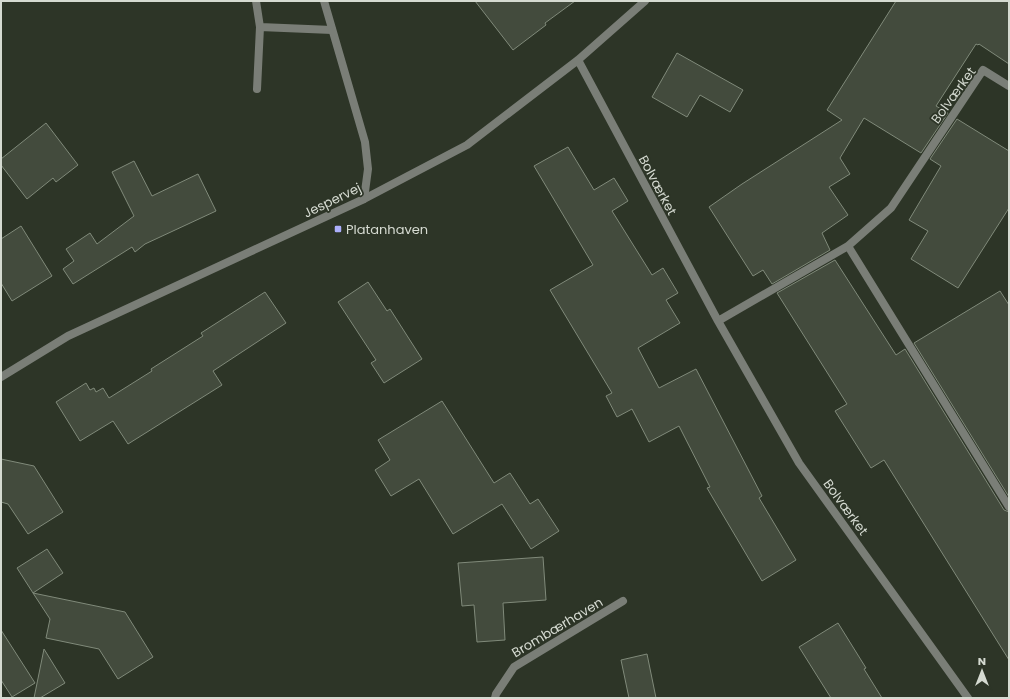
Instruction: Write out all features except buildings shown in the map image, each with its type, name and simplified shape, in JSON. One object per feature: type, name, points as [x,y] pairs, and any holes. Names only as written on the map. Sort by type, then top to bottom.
[{"type":"street","points":[[256,1],[260,27],[257,89]]},
{"type":"street","points":[[324,1],[365,142],[368,169],[364,199]]},
{"type":"street","name":"Jespervej","points":[[1,377],[68,336],[364,199],[467,144],[578,60],[645,1]]},
{"type":"street","points":[[260,27],[332,30]]},
{"type":"street","name":"Bolværket","points":[[578,60],[718,321],[799,463],[968,698]]},
{"type":"street","name":"Bolværket","points":[[718,321],[848,246],[891,208],[983,70],[1009,86]]},
{"type":"street","points":[[848,246],[1009,507]]},
{"type":"street","name":"Brombærhaven","points":[[495,698],[496,694],[514,667],[623,601]]},
{"type":"place","name":"Platanhaven","points":[[338,229]]}]
